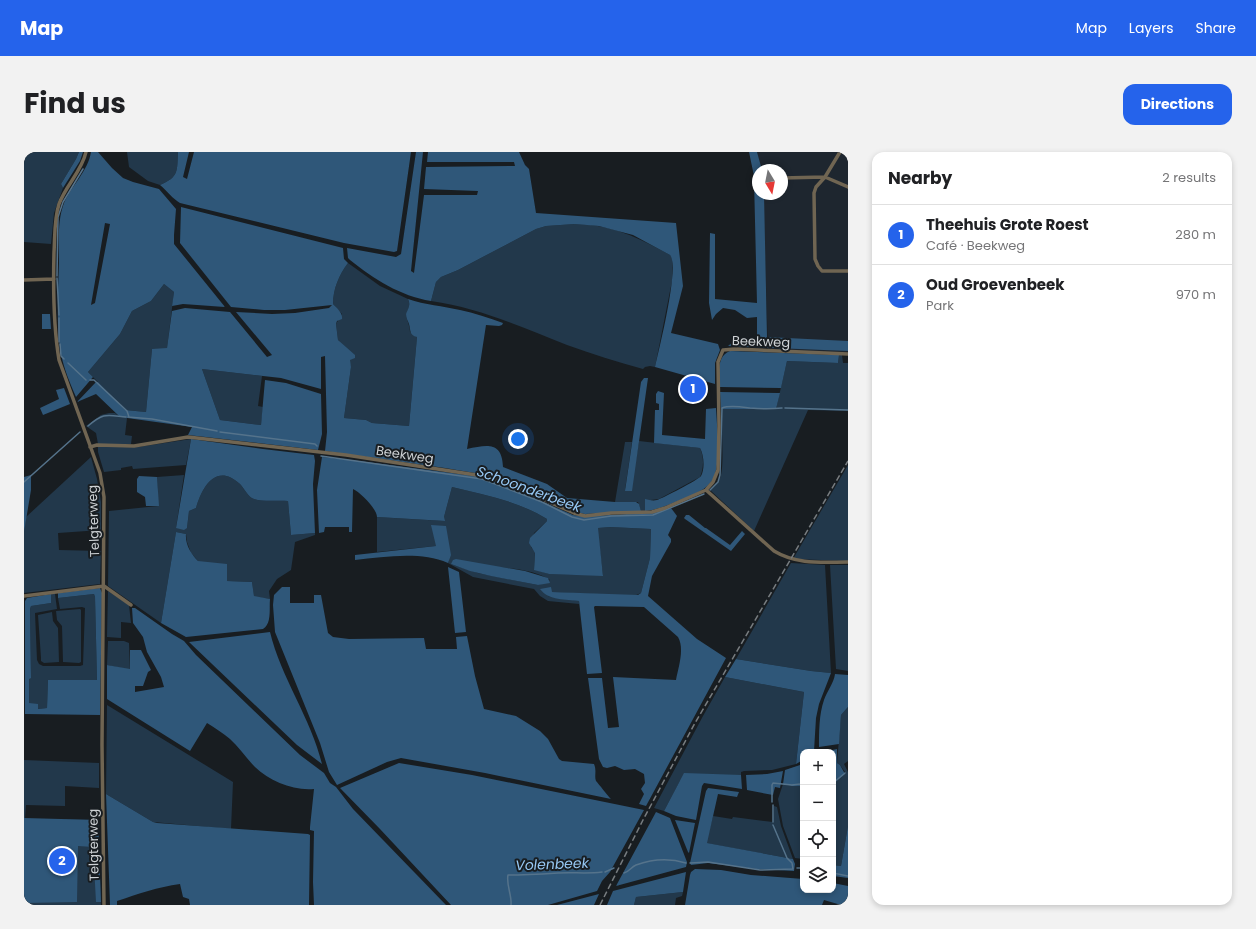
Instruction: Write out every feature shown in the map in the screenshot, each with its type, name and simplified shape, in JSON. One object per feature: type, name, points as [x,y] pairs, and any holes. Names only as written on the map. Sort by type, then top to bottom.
[{"type":"street","name":"Telgterweg","points":[[86,152],[82,164],[65,192],[57,213],[53,299],[56,342],[59,360],[100,473],[104,497],[102,745],[104,905]]},
{"type":"street","points":[[840,152],[825,177],[816,187],[814,193],[815,259],[822,271],[848,271]]},
{"type":"street","points":[[788,178],[825,177],[848,187]]},
{"type":"street","points":[[24,280],[54,279]]},
{"type":"street","name":"Beekweg","points":[[90,447],[97,445],[134,446],[188,437],[346,455],[483,476],[514,486],[574,514],[585,516],[611,513],[652,512],[665,508],[706,490],[713,482],[718,470],[718,362],[723,350],[735,348],[848,354]]},
{"type":"street","points":[[706,490],[774,551],[782,556],[799,561],[848,562]]},
{"type":"street","points":[[24,596],[104,586],[131,605]]},
{"type":"shaded area","points":[[24,152],[79,152],[61,184],[63,188],[54,213],[51,244],[24,242]]},
{"type":"shaded area","points":[[79,152],[83,152],[80,161],[63,188],[61,184]]},
{"type":"shaded area","points":[[91,152],[98,152],[123,178],[159,189],[176,209],[174,244],[225,307],[183,304],[172,306],[174,292],[164,284],[151,301],[132,311],[120,334],[88,372],[93,377],[76,397],[69,381],[59,343],[59,233],[60,217],[64,203],[87,165]],"holes":[[[105,223],[110,224],[95,303],[91,305]]]},
{"type":"shaded area","points":[[127,152],[178,152],[176,173],[171,179],[160,185],[148,181],[129,167]]},
{"type":"shaded area","points":[[178,152],[189,152],[183,177],[187,179],[194,152],[411,152],[397,251],[394,252],[344,243],[180,203],[160,185],[171,179],[176,173]]},
{"type":"shaded area","points":[[416,152],[423,152],[411,271],[414,273],[424,195],[477,195],[478,191],[424,189],[426,167],[515,166],[514,162],[427,162],[428,152],[519,152],[525,165],[529,169],[536,213],[676,223],[683,286],[671,333],[718,344],[720,350],[715,363],[715,384],[655,367],[671,291],[672,262],[670,255],[633,235],[599,226],[575,224],[546,226],[536,229],[458,270],[441,277],[436,282],[431,301],[420,299],[398,291],[368,274],[348,258],[347,248],[396,257],[401,254]]},
{"type":"shaded area","points":[[749,152],[757,152],[760,164],[752,164],[752,166]]},
{"type":"shaded area","points":[[757,152],[848,152],[848,354],[768,349],[763,200],[788,200],[788,164],[760,164]]},
{"type":"shaded area","points":[[754,200],[764,200],[767,337],[848,341],[848,351],[728,346],[734,341],[757,342],[757,317],[747,318],[735,310],[723,308],[712,320],[709,303],[710,233],[715,234],[715,299],[757,303]]},
{"type":"shaded area","points":[[181,207],[343,248],[344,259],[348,263],[337,282],[333,304],[342,315],[342,319],[337,321],[336,324],[338,340],[355,355],[355,358],[350,360],[351,367],[344,418],[366,420],[372,423],[409,426],[417,337],[411,334],[406,317],[409,305],[408,299],[482,316],[503,323],[499,326],[486,325],[467,449],[481,446],[492,447],[500,453],[503,467],[547,484],[567,498],[615,502],[636,502],[639,504],[641,511],[585,514],[574,512],[514,485],[487,475],[325,451],[327,432],[325,356],[321,357],[321,389],[281,378],[202,369],[220,420],[261,425],[265,380],[286,383],[321,394],[322,434],[318,450],[188,435],[192,427],[120,417],[96,394],[77,402],[96,382],[98,382],[125,410],[146,412],[152,349],[167,348],[172,311],[185,308],[230,312],[267,357],[272,355],[236,312],[272,314],[295,313],[329,308],[332,305],[285,310],[231,307],[180,243]]},
{"type":"shaded area","points":[[575,224],[601,226],[613,229],[647,243],[672,257],[672,281],[655,367],[650,366],[643,369],[624,364],[567,345],[483,313],[431,301],[436,282],[441,277],[458,270],[536,229],[546,226]]},
{"type":"shaded area","points":[[348,263],[380,286],[408,299],[409,305],[407,319],[410,332],[417,337],[409,426],[372,423],[366,420],[344,418],[351,367],[342,345],[338,340],[336,324],[342,314],[333,304],[337,282]]},
{"type":"shaded area","points":[[164,284],[174,292],[167,349],[152,349],[146,412],[125,410],[88,372],[120,334],[132,311],[151,301]]},
{"type":"shaded area","points":[[42,314],[50,314],[51,329],[42,329]]},
{"type":"shaded area","points":[[730,351],[839,355],[838,363],[787,361],[781,388],[720,387],[720,361],[726,353]]},
{"type":"shaded area","points":[[839,355],[842,355],[843,363],[848,363],[848,411],[808,410],[754,531],[710,490],[720,478],[721,472],[723,455],[721,409],[776,409],[787,361],[838,363]]},
{"type":"shaded area","points":[[202,369],[262,376],[258,406],[263,407],[261,425],[220,420]]},
{"type":"shaded area","points":[[644,378],[648,378],[632,491],[625,491],[641,382]]},
{"type":"shaded area","points":[[64,388],[70,404],[43,415],[40,408],[59,399],[56,390]]},
{"type":"shaded area","points":[[658,391],[664,393],[662,435],[705,439],[706,409],[716,408],[718,445],[717,465],[711,483],[704,489],[669,505],[645,511],[645,499],[657,500],[673,493],[701,476],[703,470],[703,458],[700,448],[654,443],[655,410],[659,410],[659,404],[656,403],[656,394]]},
{"type":"shaded area","points":[[720,392],[780,393],[776,409],[721,409]]},
{"type":"shaded area","points":[[115,413],[120,417],[127,418],[125,435],[132,436],[131,444],[98,444],[96,433],[86,426],[101,415]]},
{"type":"shaded area","points":[[191,439],[186,465],[133,469],[132,466],[121,468],[121,470],[104,472],[98,452],[98,447],[138,447]]},
{"type":"shaded area","points":[[191,439],[314,455],[315,461],[313,484],[315,533],[291,535],[288,501],[254,499],[240,484],[231,478],[224,476],[217,476],[206,485],[196,508],[189,511],[187,528],[184,530],[176,528]]},
{"type":"shaded area","points":[[639,441],[700,448],[703,462],[700,477],[659,499],[651,500],[645,511],[641,511],[638,502],[615,502],[625,442],[632,442],[625,490],[635,465]]},
{"type":"shaded area","points":[[91,457],[101,502],[101,530],[58,533],[59,550],[101,551],[100,584],[24,593],[24,532],[26,517]]},
{"type":"shaded area","points":[[322,457],[475,476],[502,484],[573,515],[587,516],[655,512],[671,508],[677,516],[668,535],[671,542],[652,576],[648,596],[697,639],[726,658],[646,806],[639,804],[644,794],[641,789],[645,783],[644,774],[635,769],[624,770],[615,766],[607,768],[603,767],[599,759],[588,678],[602,678],[608,728],[619,727],[613,677],[676,680],[681,653],[678,637],[644,607],[595,606],[602,673],[587,674],[579,601],[553,598],[548,596],[540,589],[551,587],[552,592],[638,595],[641,593],[650,558],[651,529],[610,527],[598,528],[603,576],[549,574],[534,570],[535,553],[529,543],[530,538],[547,521],[547,519],[513,503],[452,487],[444,517],[445,521],[377,517],[368,501],[353,489],[352,532],[349,532],[349,527],[325,527],[324,532],[319,533],[317,490]]},
{"type":"shaded area","points":[[848,465],[848,561],[793,559]]},
{"type":"shaded area","points":[[31,475],[31,490],[24,532],[24,477]]},
{"type":"shaded area","points":[[184,475],[176,528],[187,528],[189,511],[196,508],[206,485],[217,476],[224,476],[231,478],[240,484],[254,499],[288,501],[291,535],[315,533],[315,535],[295,542],[291,570],[277,579],[269,591],[270,599],[254,597],[252,582],[227,581],[198,561],[191,553],[186,534],[176,532],[161,623],[108,586],[109,511],[158,506],[157,477]]},
{"type":"shaded area","points":[[139,476],[157,477],[159,506],[146,506],[145,497],[137,492],[137,479]]},
{"type":"shaded area","points":[[452,487],[501,499],[536,513],[547,519],[547,521],[534,533],[531,547],[535,552],[534,569],[549,574],[603,575],[597,528],[610,527],[651,529],[650,558],[641,593],[634,596],[551,592],[551,588],[548,596],[579,601],[579,604],[548,601],[540,596],[534,589],[473,577],[448,563],[449,559],[436,546],[377,552],[377,517],[444,521]],"holes":[[[451,564],[517,569],[541,575],[550,580],[538,585],[478,573]]]},
{"type":"shaded area","points":[[686,515],[689,515],[730,545],[742,531],[745,534],[731,551],[685,519],[684,518]]},
{"type":"shaded area","points":[[431,525],[446,526],[451,555],[448,563],[437,559],[414,556],[390,556],[355,560],[355,555],[436,546]]},
{"type":"shaded area","points":[[176,532],[186,534],[186,541],[189,549],[198,561],[227,564],[227,581],[252,582],[254,596],[270,599],[270,616],[266,627],[263,629],[186,637],[161,623]]},
{"type":"shaded area","points":[[456,559],[525,571],[548,578],[550,583],[538,585],[470,571],[451,564],[453,560]]},
{"type":"shaded area","points":[[791,563],[825,565],[831,673],[736,659]]},
{"type":"shaded area","points":[[830,565],[848,565],[848,671],[836,669]]},
{"type":"shaded area","points":[[448,567],[459,572],[466,632],[455,633]]},
{"type":"shaded area","points":[[282,587],[290,587],[290,603],[314,603],[314,595],[321,595],[328,633],[333,637],[349,639],[424,638],[426,649],[457,649],[456,637],[467,636],[475,676],[484,709],[516,716],[540,731],[548,739],[559,759],[562,761],[594,764],[596,781],[611,799],[485,773],[401,758],[387,762],[337,785],[329,772],[320,743],[275,632],[273,605],[274,595]]},
{"type":"shaded area","points":[[100,588],[102,593],[100,715],[25,714],[25,601],[27,598],[51,594],[51,603],[31,606],[30,609],[31,678],[29,679],[29,703],[38,704],[38,709],[47,708],[48,680],[97,680],[94,594],[58,598],[58,593]]},
{"type":"shaded area","points":[[108,591],[129,605],[131,623],[121,622],[121,638],[107,637]]},
{"type":"shaded area","points":[[51,594],[55,594],[57,609],[35,613],[37,660],[39,664],[43,666],[83,665],[85,608],[60,609],[58,598],[94,594],[97,680],[48,680],[47,708],[38,709],[29,704],[29,678],[31,678],[30,609],[31,606],[51,603]]},
{"type":"shaded area","points":[[132,608],[135,608],[184,641],[196,655],[300,755],[324,773],[330,783],[336,787],[353,809],[446,905],[314,905],[314,831],[310,830],[310,827],[314,789],[290,787],[268,777],[255,767],[230,739],[207,723],[190,751],[107,699],[107,665],[130,669],[130,650],[141,650],[151,670],[148,672],[143,686],[135,686],[135,692],[164,687],[161,677],[147,652],[143,637],[133,623]]},
{"type":"shaded area","points":[[80,609],[81,662],[63,662],[62,626],[57,620],[56,611]]},
{"type":"shaded area","points":[[52,612],[53,621],[58,628],[59,662],[44,663],[41,661],[38,615]]},
{"type":"shaded area","points":[[270,632],[281,666],[311,730],[322,764],[297,745],[189,642]]},
{"type":"shaded area","points":[[108,641],[124,641],[129,643],[130,670],[107,665]]},
{"type":"shaded area","points":[[736,659],[831,673],[819,704],[816,718],[814,749],[800,749],[800,762],[796,764],[804,692],[725,677]]},
{"type":"shaded area","points":[[835,674],[848,675],[848,707],[841,715],[839,744],[819,747],[822,705]]},
{"type":"shaded area","points":[[725,677],[804,692],[796,764],[772,770],[744,771],[741,772],[741,775],[727,775],[680,781],[664,811],[654,808],[703,716]]},
{"type":"shaded area","points":[[107,705],[233,782],[231,829],[153,822],[106,794]]},
{"type":"shaded area","points":[[848,707],[848,761],[844,764],[848,772],[848,826],[841,866],[836,865],[836,781],[845,772],[837,763],[841,715]]},
{"type":"shaded area","points":[[836,749],[837,763],[840,765],[845,774],[836,782]]},
{"type":"shaded area","points":[[24,760],[99,763],[99,788],[65,786],[65,806],[26,805],[25,819],[98,820],[101,905],[24,905]]},
{"type":"shaded area","points":[[399,763],[472,775],[644,810],[610,872],[602,881],[597,891],[548,905],[451,905],[340,788]]},
{"type":"shaded area","points":[[800,765],[800,786],[783,784],[785,770]]},
{"type":"shaded area","points":[[783,771],[780,788],[775,787],[773,795],[747,790],[746,775],[767,774]]},
{"type":"shaded area","points":[[684,773],[741,775],[742,789],[704,783],[702,786],[696,820],[676,816],[664,811]]},
{"type":"shaded area","points":[[783,784],[800,786],[800,859],[795,858],[783,826],[778,799]]},
{"type":"shaded area","points":[[708,788],[739,792],[737,797],[718,794],[707,843],[793,859],[795,864],[794,871],[756,869],[708,863],[691,865],[690,863],[706,791]]},
{"type":"shaded area","points":[[106,794],[157,823],[310,835],[309,905],[190,905],[189,899],[183,897],[180,884],[148,891],[117,901],[117,905],[110,905]]},
{"type":"shaded area","points":[[774,806],[777,807],[781,826],[793,859],[706,843],[713,816],[773,822]]},
{"type":"shaded area","points":[[656,812],[670,818],[687,862],[686,867],[616,886]]},
{"type":"shaded area","points":[[24,818],[98,820],[101,902],[96,902],[93,847],[78,846],[77,902],[24,903]]},
{"type":"shaded area","points":[[675,820],[695,823],[689,853],[688,852]]},
{"type":"shaded area","points":[[848,826],[848,878],[836,876],[836,865],[841,866]]},
{"type":"shaded area","points":[[695,869],[721,870],[751,875],[800,879],[800,893],[836,893],[836,884],[848,886],[848,905],[841,905],[824,900],[822,905],[685,905],[691,872]]},
{"type":"shaded area","points":[[686,872],[683,892],[636,897],[634,905],[607,905],[613,891]]},
{"type":"shaded area","points":[[683,892],[682,896],[676,898],[675,905],[634,905],[636,897]]},
{"type":"shaded area","points":[[599,894],[594,905],[557,905]]},
{"type":"waterway","points":[[57,276],[58,217],[63,202],[83,169]]},
{"type":"waterway","points":[[57,278],[59,315]]},
{"type":"waterway","points":[[59,318],[59,342]]},
{"type":"waterway","points":[[60,344],[61,356],[64,359]]},
{"type":"waterway","points":[[68,363],[86,380]]},
{"type":"waterway","points":[[90,380],[94,380],[127,411],[129,417]]},
{"type":"waterway","name":"Schoonderbeek","points":[[710,490],[718,482],[720,475],[722,408],[732,406],[762,409],[782,408]]},
{"type":"waterway","name":"Schoonderbeek","points":[[785,408],[848,410]]},
{"type":"waterway","name":"Schoonderbeek","points":[[88,426],[102,416],[126,417]]},
{"type":"waterway","name":"Schoonderbeek","points":[[128,417],[152,419],[217,431]]},
{"type":"waterway","name":"Schoonderbeek","points":[[24,482],[80,432]]},
{"type":"waterway","name":"Schoonderbeek","points":[[220,432],[315,444],[317,446]]},
{"type":"waterway","name":"Schoonderbeek","points":[[321,456],[482,479],[542,502],[572,517],[584,520],[611,516],[653,515],[704,494]]},
{"type":"waterway","name":"Volenbeek","points":[[836,780],[845,773]]},
{"type":"waterway","name":"Volenbeek","points":[[772,802],[773,783],[800,785]]},
{"type":"waterway","name":"Volenbeek","points":[[773,805],[773,822]]},
{"type":"waterway","name":"Volenbeek","points":[[690,863],[708,862],[760,870],[793,869],[792,863],[787,858],[773,825]]},
{"type":"waterway","name":"Volenbeek","points":[[624,873],[636,865],[648,861],[674,860],[686,863]]},
{"type":"waterway","name":"Volenbeek","points":[[605,872],[614,868]]},
{"type":"waterway","name":"Volenbeek","points":[[511,905],[508,875],[602,872]]},
{"type":"waterway","points":[[836,874],[848,876]]},
{"type":"railway","points":[[600,905],[643,820],[695,723],[848,461]]},
{"type":"place","name":"Theehuis Grote Roest","points":[[693,389]]},
{"type":"place","name":"Oud Groevenbeek","points":[[62,861]]}]
